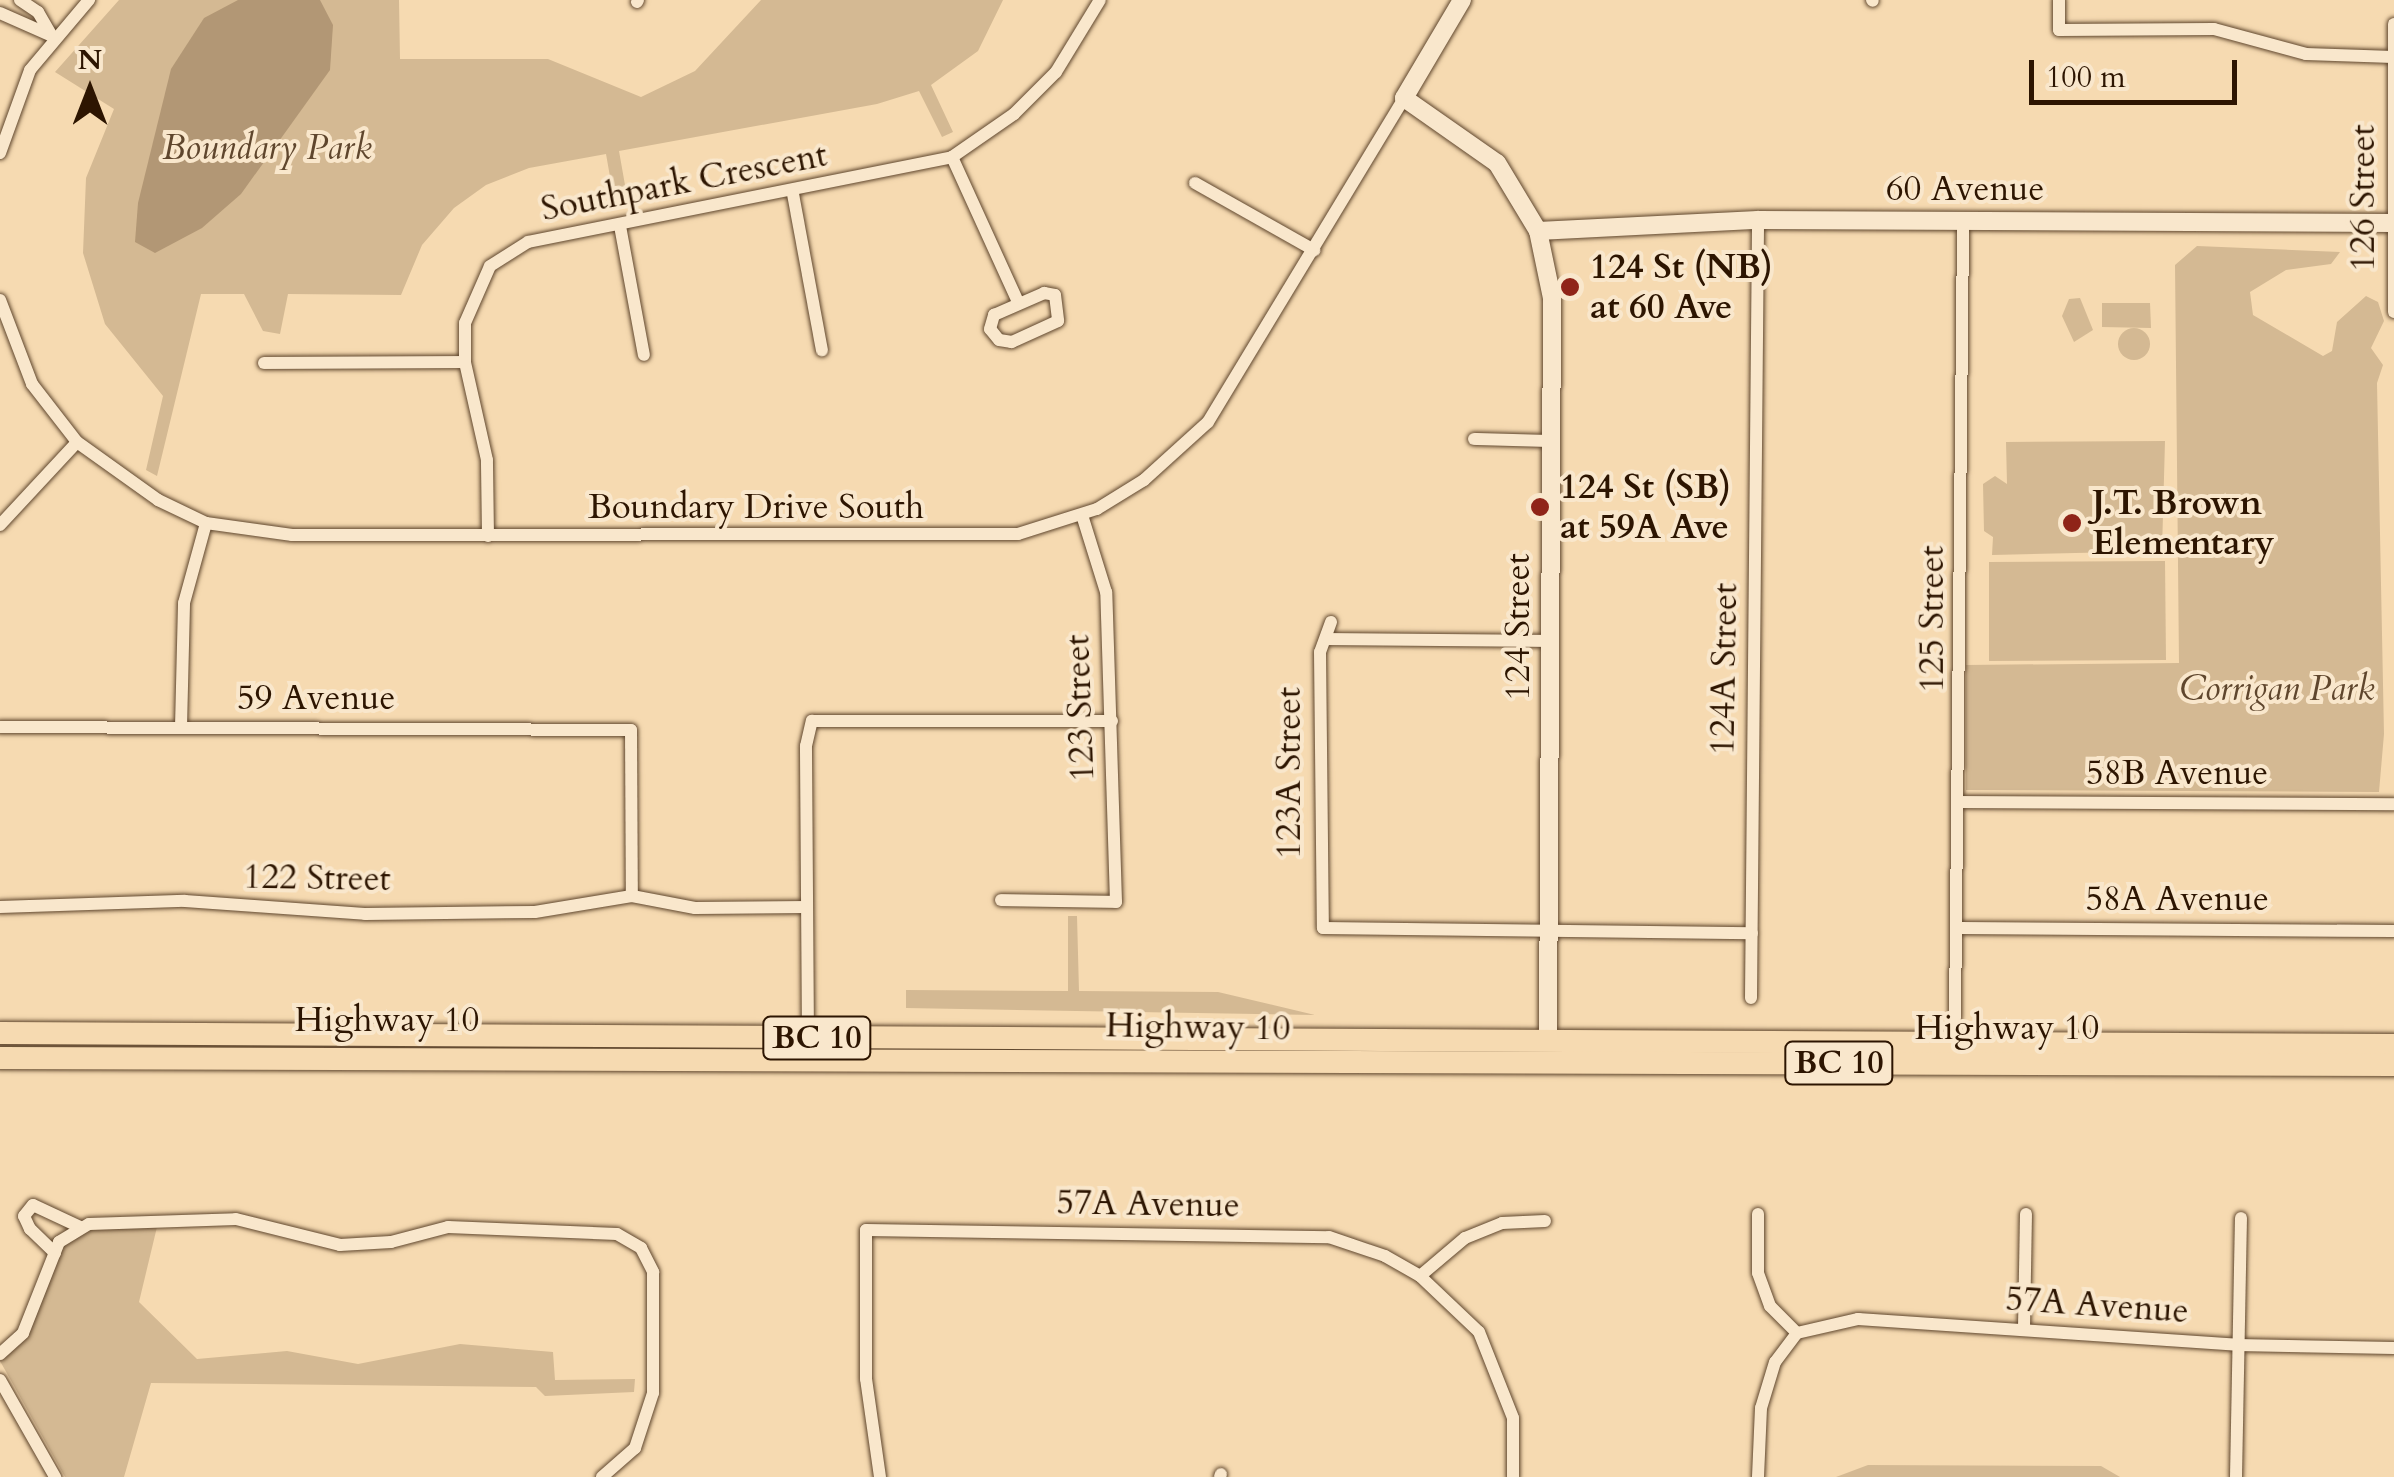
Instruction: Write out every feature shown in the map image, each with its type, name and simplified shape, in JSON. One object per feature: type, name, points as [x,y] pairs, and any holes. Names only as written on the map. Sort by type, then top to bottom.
[{"type":"highway","name":"Highway 10","points":[[0,1033],[2394,1045]]},
{"type":"highway","points":[[1285,1064],[1305,1052],[1523,1052],[1548,1038]]},
{"type":"highway","name":"Highway 10","points":[[0,1058],[2394,1065]]},
{"type":"street","points":[[20,0],[38,12],[52,36]]},
{"type":"street","points":[[0,152],[30,70],[52,36],[90,0]]},
{"type":"street","name":"Southpark Crescent","points":[[488,536],[486,447],[464,362],[468,312],[490,266],[528,242],[793,194],[952,158],[1014,114],[1056,72],[1100,0]]},
{"type":"street","points":[[1404,98],[1462,0]]},
{"type":"street","points":[[2060,0],[2059,30],[2214,29],[2306,54],[2393,57]]},
{"type":"street","points":[[0,13],[52,36]]},
{"type":"street","name":"126 Street","points":[[2394,24],[2394,312]]},
{"type":"street","name":"124 Street","points":[[1404,98],[1497,163],[1538,231],[1552,298],[1548,1038]]},
{"type":"street","name":"Boundary Drive South","points":[[0,300],[32,384],[77,442],[158,500],[206,523],[292,535],[948,538],[1018,534],[1082,514],[1144,480],[1208,422],[1404,98]]},
{"type":"street","points":[[952,158],[1018,302]]},
{"type":"street","points":[[1195,184],[1314,250]]},
{"type":"street","points":[[793,194],[822,350]]},
{"type":"street","name":"60 Avenue","points":[[1538,231],[1758,220],[2393,224]]},
{"type":"street","name":"124A Street","points":[[1751,998],[1758,220]]},
{"type":"street","name":"125 Street","points":[[1955,1018],[1960,928],[1963,221]]},
{"type":"street","points":[[620,226],[644,355]]},
{"type":"street","points":[[1055,295],[1058,321],[1012,342],[998,340],[990,329],[994,316],[1018,302],[1055,295]]},
{"type":"street","points":[[264,363],[464,362]]},
{"type":"street","points":[[1474,439],[1552,441]]},
{"type":"street","points":[[0,524],[77,442]]},
{"type":"street","name":"123 Street","points":[[1002,900],[1116,902],[1106,592],[1082,514]]},
{"type":"street","points":[[181,727],[184,603],[206,523]]},
{"type":"street","points":[[1331,622],[1329,639],[1550,641]]},
{"type":"street","name":"123A Street","points":[[1329,639],[1320,652],[1312,911],[1323,928],[1548,930]]},
{"type":"street","points":[[808,1038],[812,720],[1112,720]]},
{"type":"street","name":"59 Avenue","points":[[0,727],[631,730],[632,896]]},
{"type":"street","name":"58B Avenue","points":[[1961,802],[2394,804]]},
{"type":"street","name":"122 Street","points":[[0,906],[186,901],[364,914],[536,912],[632,896],[696,908],[807,907]]},
{"type":"street","name":"58A Avenue","points":[[1960,928],[2394,931]]},
{"type":"street","points":[[1548,930],[1752,934]]},
{"type":"street","points":[[55,1253],[30,1229],[24,1216],[33,1205],[80,1228],[236,1220],[340,1245],[391,1242],[448,1227],[617,1234],[641,1248],[652,1272],[652,1393],[635,1448],[602,1477]]},
{"type":"street","points":[[1758,1214],[1758,1273],[1770,1306],[1797,1333],[1775,1362],[1760,1408],[1758,1477]]},
{"type":"street","points":[[2024,1328],[2026,1214]]},
{"type":"street","points":[[2236,1477],[2241,1218]]},
{"type":"street","points":[[1513,1477],[1513,1418],[1500,1374],[1480,1332],[1420,1276],[1464,1238],[1502,1223],[1545,1221]]},
{"type":"street","points":[[0,1354],[23,1332],[55,1253],[80,1228]]},
{"type":"street","name":"57A Avenue","points":[[880,1477],[866,1379],[866,1230],[1329,1237],[1420,1276]]},
{"type":"street","name":"57A Avenue","points":[[1797,1333],[1858,1318],[2237,1346],[2394,1348]]},
{"type":"street","points":[[0,1380],[55,1477]]},
{"type":"green space","name":"Boundary Park","points":[[119,0],[399,0],[400,59],[548,59],[641,97],[695,71],[761,0],[1003,0],[978,51],[931,85],[953,132],[942,137],[919,91],[877,104],[619,151],[628,202],[615,205],[606,154],[529,168],[486,185],[454,208],[422,245],[401,295],[288,294],[280,334],[263,331],[244,294],[201,294],[157,476],[146,470],[163,396],[105,324],[83,253],[86,178],[114,109],[55,72]]},
{"type":"green space","name":"Corrigan Park","points":[[2197,246],[2340,252],[2331,264],[2286,270],[2250,292],[2253,315],[2323,356],[2332,351],[2337,322],[2366,296],[2378,302],[2384,321],[2371,348],[2383,365],[2377,383],[2384,734],[2379,792],[1966,790],[1966,665],[2179,663],[2175,265]]},
{"type":"green space","points":[[2080,298],[2093,330],[2074,342],[2062,316],[2069,299]]},
{"type":"green space","points":[[2102,303],[2150,303],[2151,328],[2102,327]]},
{"type":"green space","points":[[2134,328],[2145,333],[2150,344],[2145,355],[2134,360],[2123,355],[2118,344],[2123,333]]},
{"type":"green space","points":[[2165,441],[2162,551],[1992,555],[1993,537],[1984,531],[1983,484],[1995,476],[2007,484],[2006,442]]},
{"type":"green space","points":[[2165,561],[2166,660],[1989,661],[1989,562]]},
{"type":"green space","points":[[1068,916],[1077,916],[1079,991],[1218,992],[1315,1015],[906,1008],[906,990],[1068,991]]},
{"type":"green space","points":[[157,1227],[139,1302],[197,1359],[287,1351],[358,1364],[460,1344],[553,1352],[555,1380],[635,1379],[634,1392],[545,1396],[536,1387],[151,1383],[124,1477],[65,1477],[0,1361],[26,1337],[62,1246],[90,1230]]},
{"type":"green space","points":[[1868,1465],[2101,1466],[2120,1477],[1836,1477]]},
{"type":"shaded area","points":[[238,0],[320,0],[333,25],[330,70],[241,194],[202,228],[155,253],[135,242],[138,203],[171,69],[204,18]]},
{"type":"place","name":"124 St (NB) at 60 Ave","points":[[1570,287]]},
{"type":"place","name":"124 St (SB) at 59A Ave","points":[[1540,507]]},
{"type":"place","name":"J.T. Brown Elementary","points":[[2072,523]]}]
